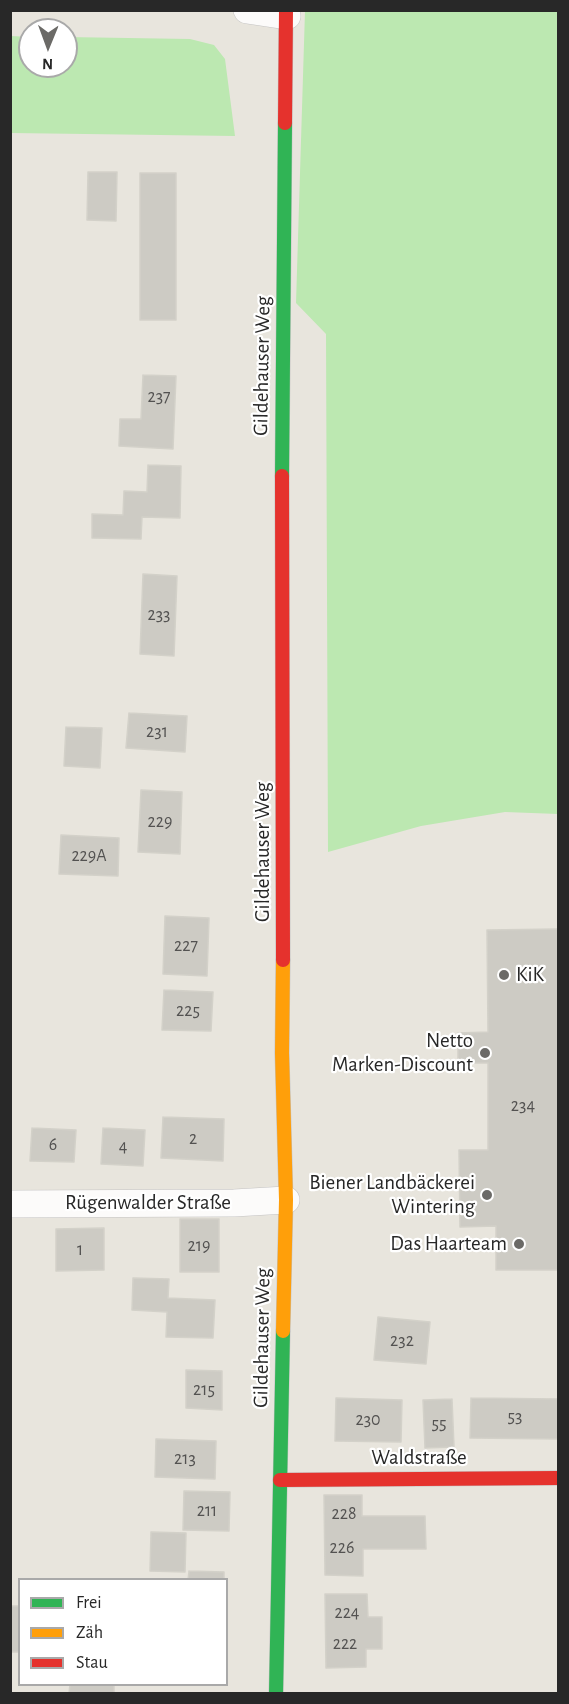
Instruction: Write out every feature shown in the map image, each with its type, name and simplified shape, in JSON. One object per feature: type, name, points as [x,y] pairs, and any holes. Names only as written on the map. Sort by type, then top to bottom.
[{"type":"street","points":[[247,10],[286,13]]},
{"type":"street","name":"Gildehauser Weg","points":[[276,1694],[286,1200],[282,1053],[284,881],[282,453],[286,13]]},
{"type":"street","name":"Rügenwalder Straße","points":[[10,1204],[234,1203],[286,1200]]},
{"type":"street","name":"Waldstraße","points":[[280,1480],[558,1478]]},
{"type":"green space","points":[[305,11],[558,11],[558,814],[505,812],[421,826],[328,852],[326,334],[296,303]]},
{"type":"green space","points":[[11,36],[18,36],[18,78],[78,78],[78,37],[190,39],[214,45],[225,59],[235,136],[11,133]]},
{"type":"building","points":[[88,172],[117,172],[116,221],[87,220]]},
{"type":"building","points":[[140,173],[176,173],[176,320],[140,320]]},
{"type":"building","points":[[143,375],[176,376],[173,449],[119,446],[120,419],[141,419]]},
{"type":"building","points":[[148,465],[181,466],[180,518],[142,517],[141,539],[92,538],[92,514],[123,515],[124,491],[147,492]]},
{"type":"building","points":[[143,574],[177,576],[174,656],[140,654]]},
{"type":"building","points":[[129,713],[187,716],[185,752],[126,748]]},
{"type":"building","points":[[66,727],[102,728],[100,768],[64,766]]},
{"type":"building","points":[[141,790],[182,792],[180,854],[138,852]]},
{"type":"building","points":[[61,835],[119,838],[118,876],[59,874]]},
{"type":"building","points":[[165,916],[209,918],[207,976],[163,974]]},
{"type":"building","points":[[558,929],[558,1270],[496,1270],[496,1226],[460,1227],[459,1150],[488,1150],[488,1063],[458,1063],[458,1033],[488,1032],[487,930]]},
{"type":"building","points":[[164,990],[213,992],[211,1031],[162,1030]]},
{"type":"building","points":[[163,1117],[224,1119],[223,1161],[161,1158]]},
{"type":"building","points":[[32,1128],[76,1130],[74,1162],[30,1161]]},
{"type":"building","points":[[103,1128],[145,1130],[143,1166],[101,1164]]},
{"type":"building","points":[[180,1219],[219,1219],[219,1272],[180,1272]]},
{"type":"building","points":[[104,1228],[104,1270],[56,1271],[56,1229]]},
{"type":"building","points":[[133,1278],[169,1279],[168,1298],[215,1300],[213,1338],[166,1337],[167,1312],[132,1310]]},
{"type":"building","points":[[378,1317],[430,1322],[426,1364],[374,1360]]},
{"type":"building","points":[[186,1370],[222,1371],[222,1410],[186,1408]]},
{"type":"building","points":[[336,1398],[402,1400],[401,1442],[335,1441]]},
{"type":"building","points":[[471,1398],[558,1399],[558,1439],[470,1438]]},
{"type":"building","points":[[452,1399],[454,1447],[425,1448],[423,1400]]},
{"type":"building","points":[[156,1439],[216,1441],[215,1479],[155,1477]]},
{"type":"building","points":[[184,1491],[230,1492],[229,1531],[183,1530]]},
{"type":"building","points":[[324,1495],[362,1495],[362,1516],[425,1516],[426,1549],[363,1549],[363,1576],[325,1575]]},
{"type":"building","points":[[151,1532],[186,1533],[185,1572],[150,1571]]},
{"type":"building","points":[[189,1571],[224,1572],[224,1578],[188,1578]]},
{"type":"building","points":[[325,1594],[367,1594],[368,1617],[382,1617],[382,1649],[366,1649],[366,1667],[326,1668]]},
{"type":"building","points":[[10,1606],[18,1606],[18,1652],[10,1652]]},
{"type":"building","points":[[70,1686],[114,1686],[114,1694],[69,1694]]},
{"type":"traffic: fast","points":[[282,476],[285,123]]},
{"type":"traffic: fast","points":[[276,1694],[283,1331]]},
{"type":"traffic: slow","points":[[283,960],[282,1053],[286,1200],[283,1331]]},
{"type":"traffic: jam","points":[[285,123],[286,10]]},
{"type":"traffic: jam","points":[[282,476],[283,960]]},
{"type":"traffic: jam","points":[[280,1480],[558,1478]]},
{"type":"place","name":"KiK","points":[[504,975]]},
{"type":"place","name":"Netto Marken-Discount","points":[[485,1053]]},
{"type":"place","name":"Biener Landbäckerei Wintering","points":[[487,1195]]},
{"type":"place","name":"Das Haarteam","points":[[519,1244]]}]
